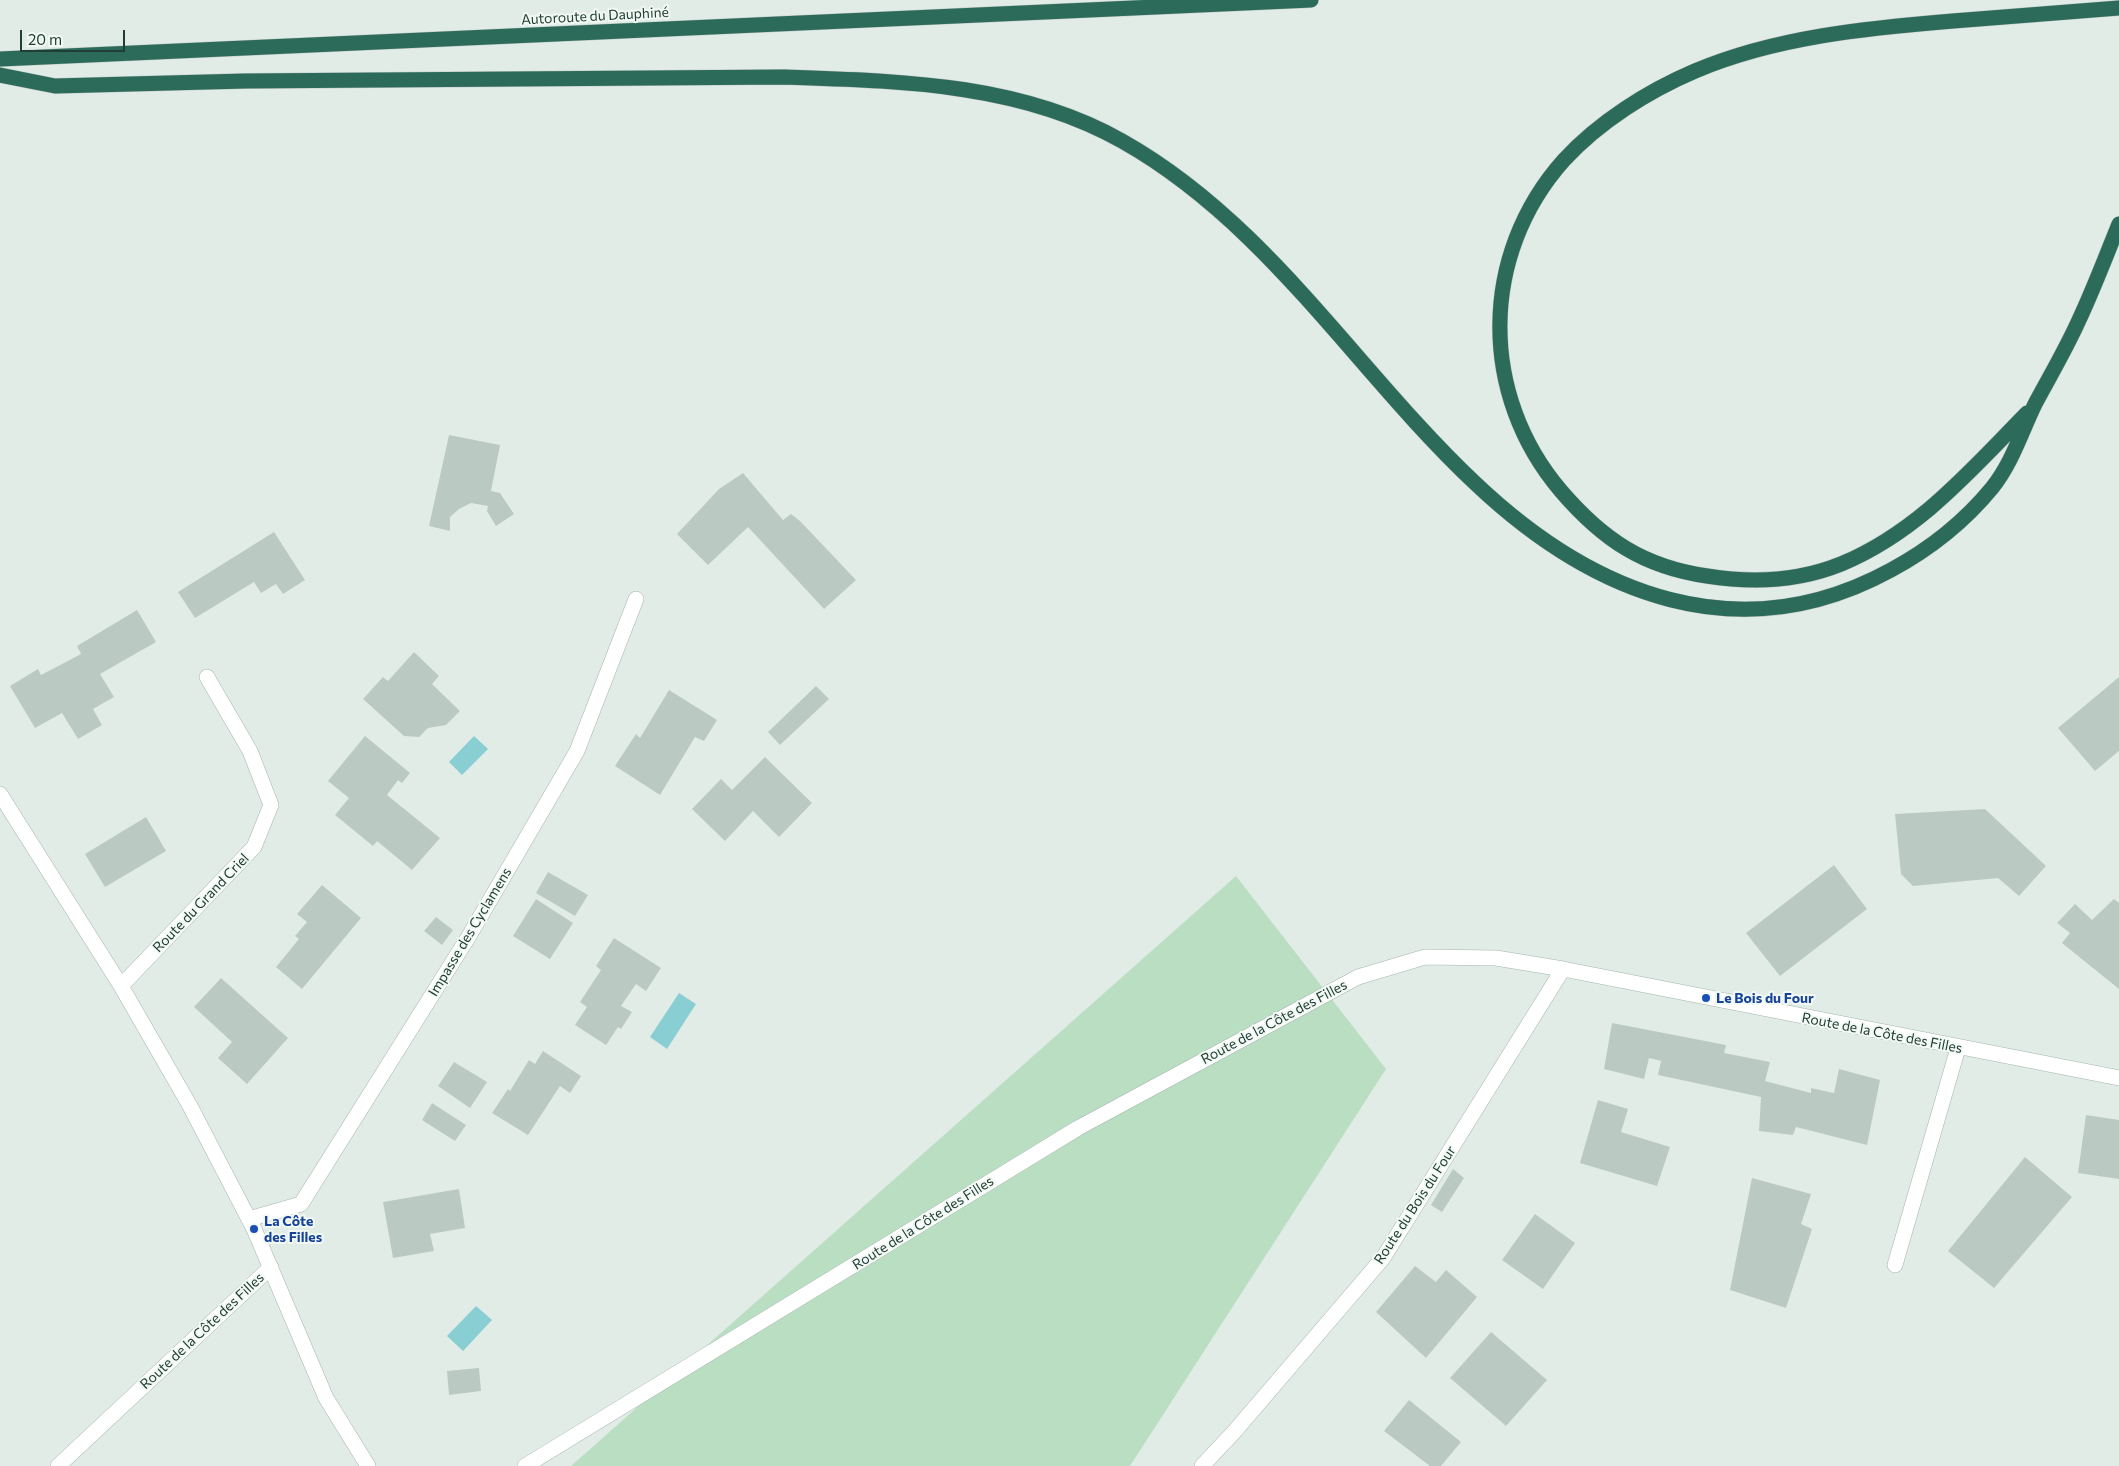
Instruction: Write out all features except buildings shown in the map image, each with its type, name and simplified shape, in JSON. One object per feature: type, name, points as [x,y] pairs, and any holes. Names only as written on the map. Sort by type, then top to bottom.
[{"type":"highway","name":"Autoroute du Dauphiné","points":[[0,59],[1311,0]]},
{"type":"highway","points":[[2035,405],[1955,489],[1904,530],[1875,548],[1838,565],[1775,579],[1750,581],[1687,574],[1656,564],[1623,549],[1575,508],[1536,458],[1521,431],[1503,372],[1499,346],[1502,288],[1509,258],[1532,204],[1565,160],[1594,132],[1623,111],[1696,71],[1774,47],[1843,33],[2119,8]]},
{"type":"highway","points":[[0,75],[55,86],[245,81],[785,77],[875,80],[952,86],[1038,106],[1076,119],[1120,139],[1160,164],[1234,223],[1290,278],[1438,447],[1477,486],[1530,530],[1579,561],[1625,586],[1667,600],[1702,607],[1773,609],[1801,605],[1861,585],[1903,563],[1953,529],[1990,490],[2005,470],[2035,405],[2081,316],[2119,224]]},
{"type":"street","name":"Impasse des Cyclamens","points":[[249,1219],[301,1204],[469,936],[577,751],[636,599]]},
{"type":"street","name":"Route du Grand Criel","points":[[121,986],[254,847],[271,805],[250,751],[207,677]]},
{"type":"street","points":[[0,794],[121,986],[190,1106],[249,1219],[271,1267]]},
{"type":"street","name":"Route de la Côte des Filles","points":[[525,1466],[1078,1128],[1358,977],[1425,957],[1496,958],[1563,969],[1958,1048],[2119,1078]]},
{"type":"street","name":"Route du Bois du Four","points":[[1202,1466],[1234,1432],[1383,1258],[1563,969]]},
{"type":"street","points":[[1895,1265],[1958,1048]]},
{"type":"street","name":"Route de la Côte des Filles","points":[[58,1466],[271,1267],[326,1398],[368,1466]]},
{"type":"green space","points":[[1236,876],[1386,1069],[1130,1466],[571,1466]]},
{"type":"water","points":[[474,736],[488,749],[462,775],[449,762]]},
{"type":"water","points":[[679,993],[696,1004],[667,1049],[650,1037]]},
{"type":"water","points":[[476,1306],[492,1320],[463,1351],[447,1336]]},
{"type":"place","name":"Le Bois du Four","points":[[1706,998]]},
{"type":"place","name":"La Côte des Filles","points":[[254,1229]]}]
